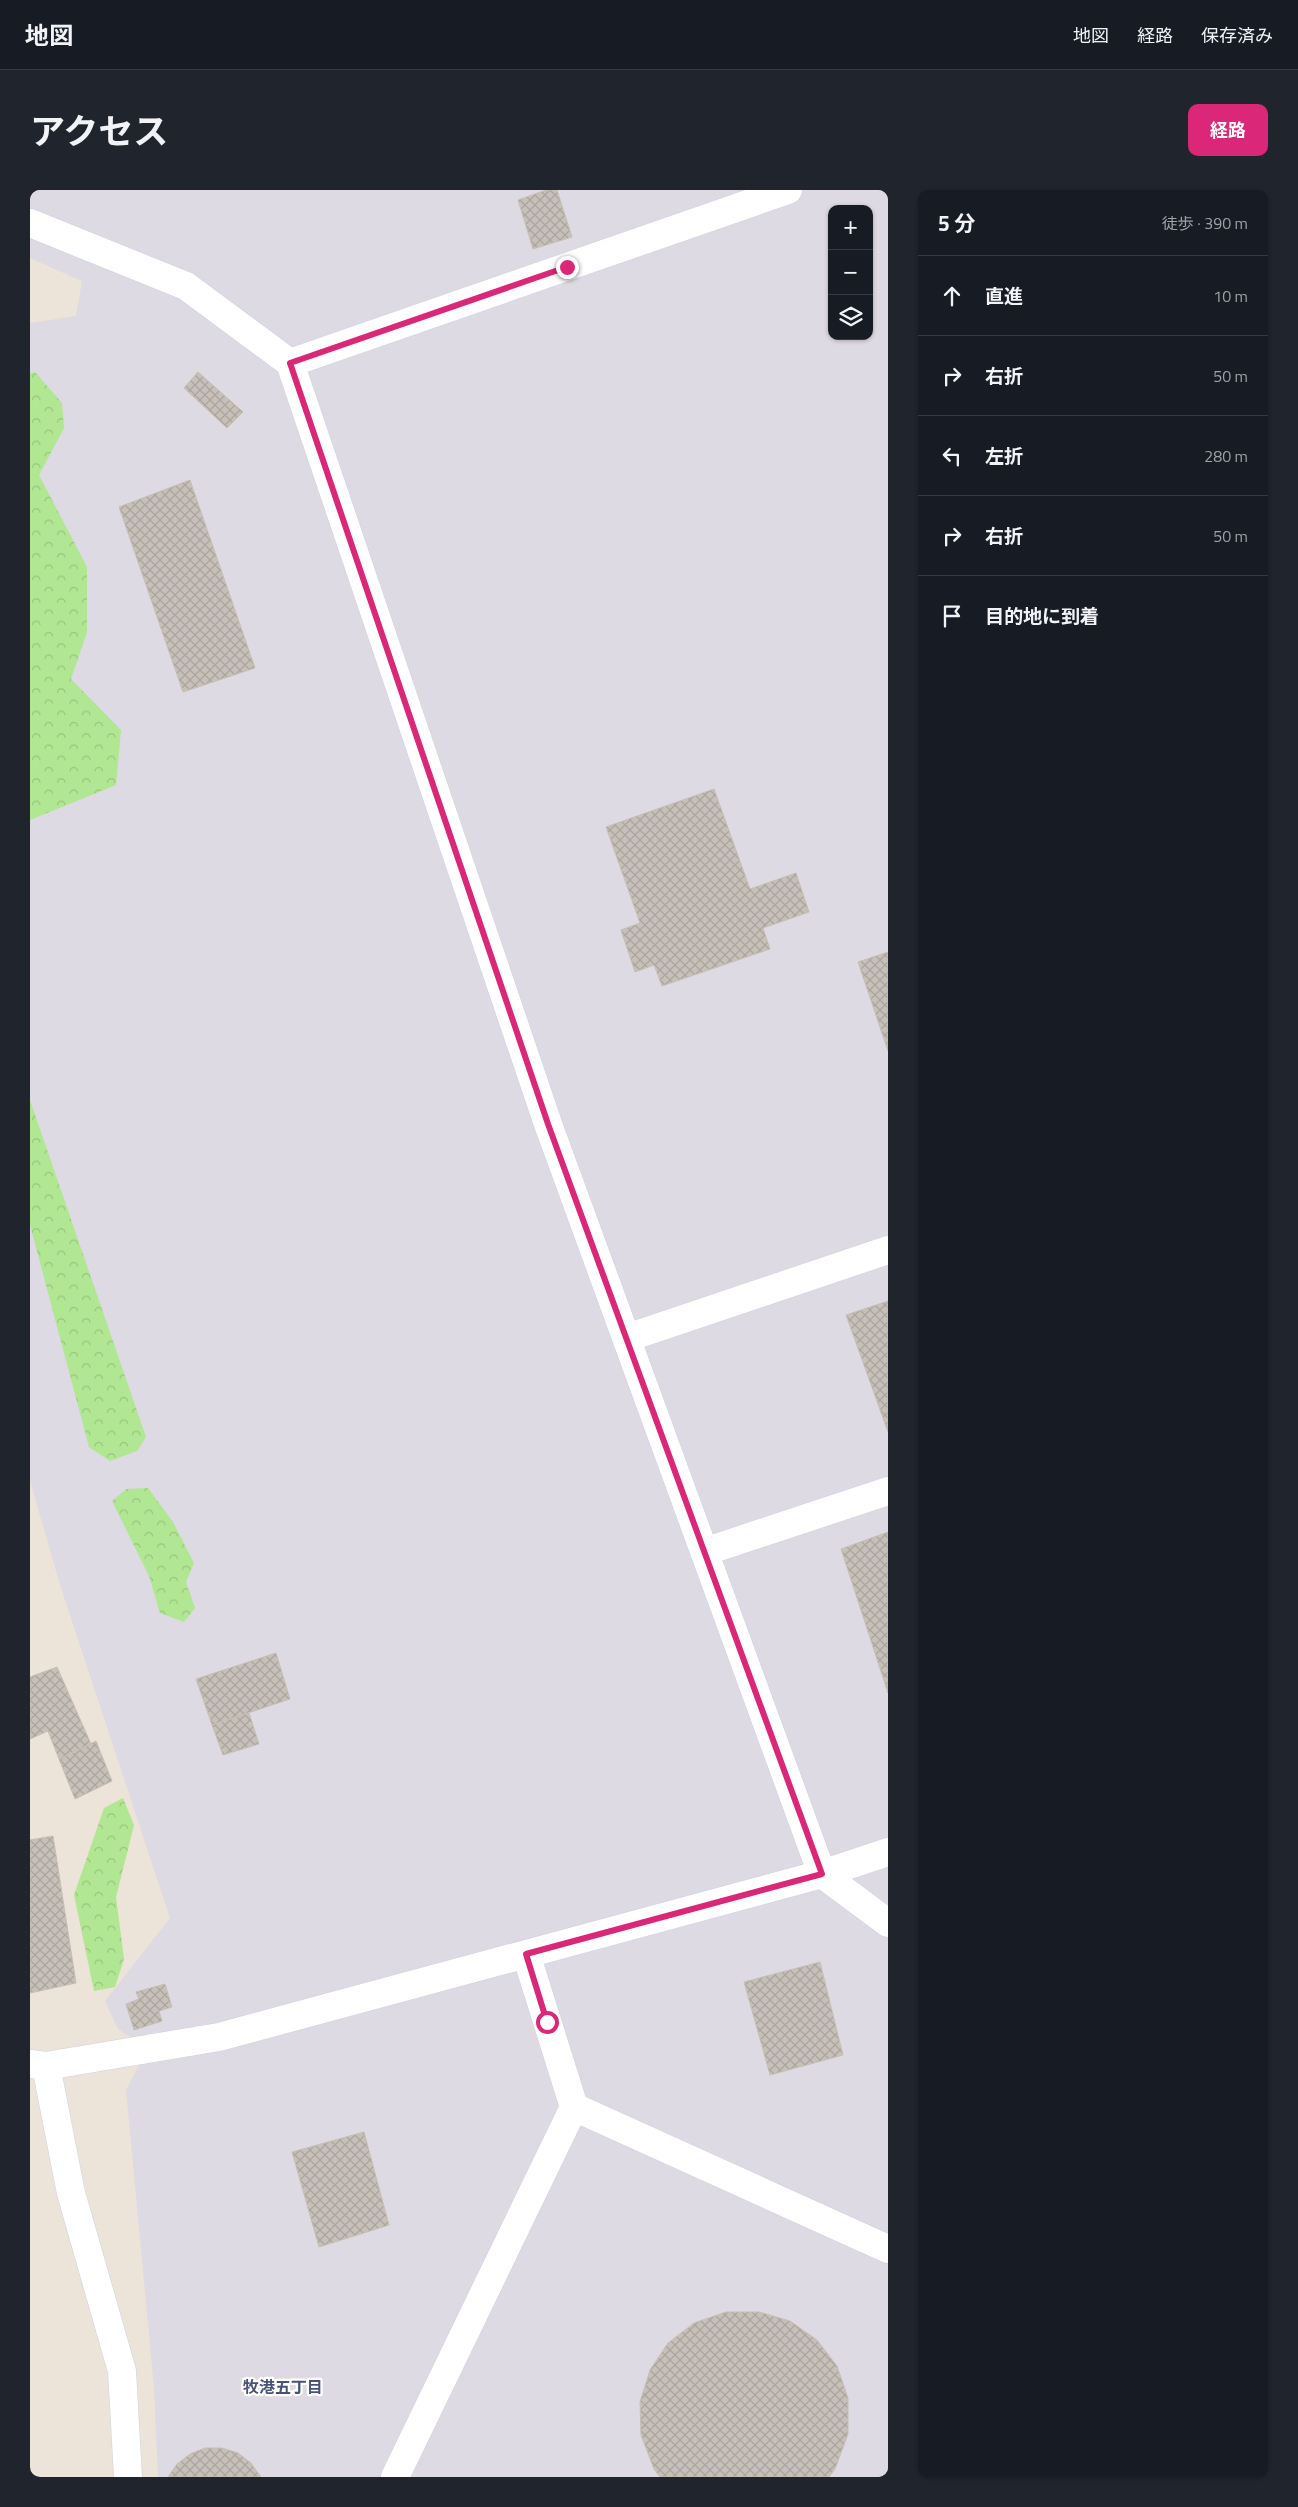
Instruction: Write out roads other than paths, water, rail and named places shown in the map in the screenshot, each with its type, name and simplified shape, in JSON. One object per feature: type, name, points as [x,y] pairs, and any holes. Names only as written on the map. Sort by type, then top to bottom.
[{"type":"street","points":[[290,363],[788,190]]},
{"type":"street","points":[[30,223],[186,286],[290,363],[544,1114],[822,1874],[888,1923]]},
{"type":"street","points":[[627,1338],[888,1250]]},
{"type":"street","points":[[704,1552],[888,1491]]},
{"type":"street","points":[[128,2477],[122,2371],[71,2192],[38,2065],[219,2037],[822,1874],[888,1852]]},
{"type":"street","points":[[395,2477],[574,2107],[526,1954]]},
{"type":"street","points":[[574,2107],[888,2249]]},
{"type":"district","name":"牧港五丁目","points":[[283,2387]]}]
